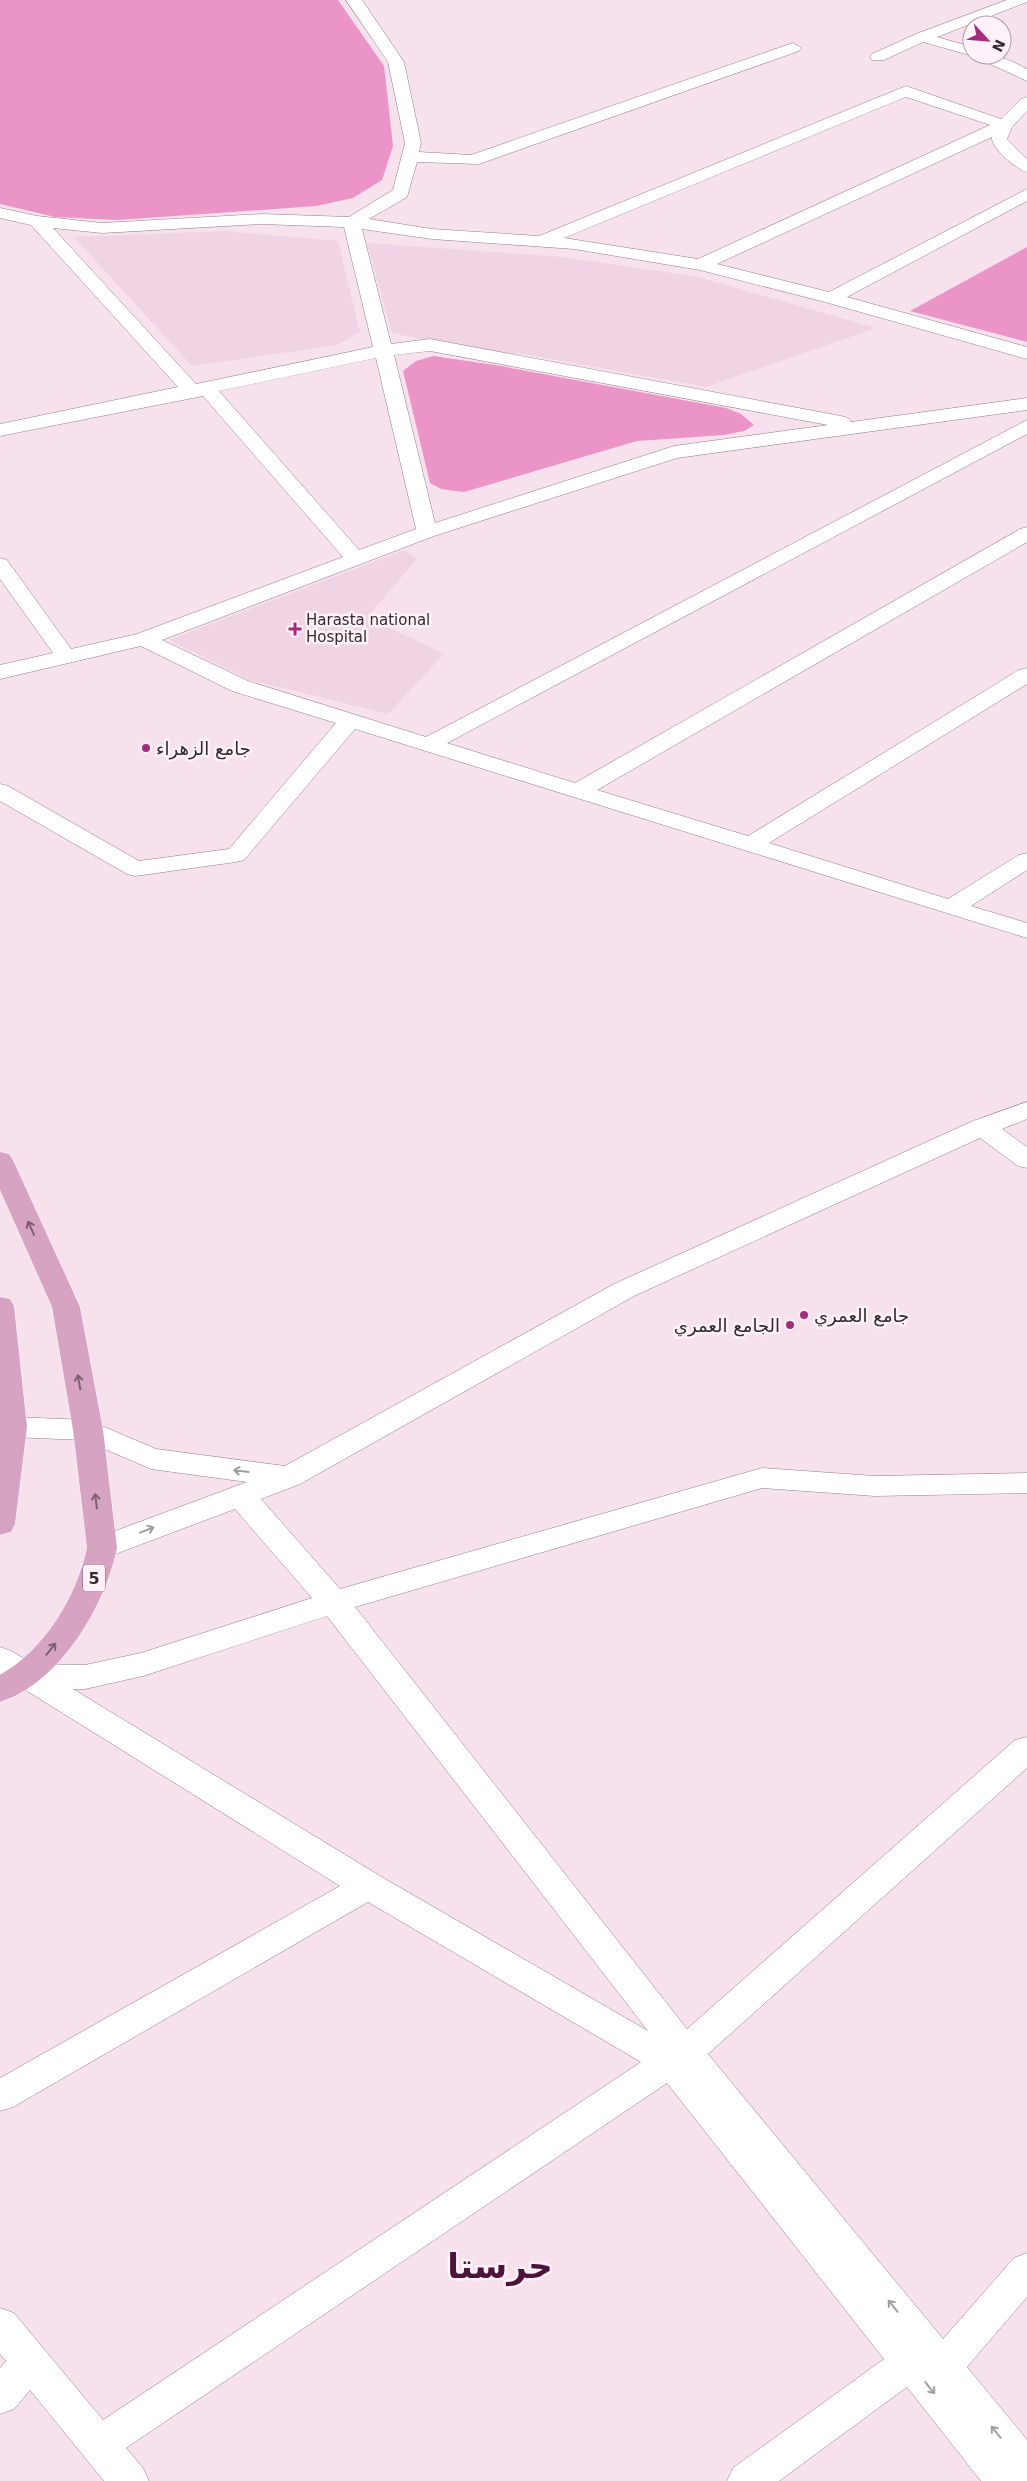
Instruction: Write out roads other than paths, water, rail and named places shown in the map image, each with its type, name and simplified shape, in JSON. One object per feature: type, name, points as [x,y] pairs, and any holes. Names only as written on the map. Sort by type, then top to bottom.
[{"type":"main road","name":"5","points":[[0,1160],[66,1307],[88,1430],[102,1548],[98,1567],[80,1610],[54,1646],[8,1675]]},
{"type":"main road","points":[[0,1306],[3,1317],[12,1427],[0,1524]]},
{"type":"street","points":[[352,222],[401,193],[413,142],[396,62],[354,0]]},
{"type":"street","points":[[878,57],[922,37],[1021,0]]},
{"type":"street","points":[[922,37],[962,49]]},
{"type":"street","points":[[409,157],[473,160],[792,48]]},
{"type":"street","points":[[1007,65],[1027,76]]},
{"type":"street","points":[[540,241],[906,91],[1004,125]]},
{"type":"street","points":[[700,265],[1004,125],[1027,102]]},
{"type":"street","points":[[1004,125],[999,140],[1018,161],[1027,166]]},
{"type":"street","points":[[832,298],[1027,194]]},
{"type":"street","points":[[0,213],[30,220],[102,228],[262,219],[352,222],[432,234],[574,244],[700,265],[832,298],[1027,353]]},
{"type":"street","points":[[0,231],[30,220]]},
{"type":"street","points":[[30,220],[191,390],[208,390],[355,558]]},
{"type":"street","points":[[352,222],[427,532]]},
{"type":"street","points":[[0,430],[383,351],[430,346],[864,426]]},
{"type":"street","points":[[0,672],[144,639],[427,532],[674,452],[1027,404]]},
{"type":"street","points":[[429,744],[1027,426]]},
{"type":"street","points":[[578,791],[1027,533]]},
{"type":"street","points":[[0,564],[66,657]]},
{"type":"street","points":[[144,639],[240,686],[1027,931]]},
{"type":"street","points":[[750,845],[1027,675]]},
{"type":"street","points":[[0,791],[135,869],[236,855],[351,720]]},
{"type":"street","points":[[952,908],[1027,860]]},
{"type":"street","points":[[102,1548],[289,1477],[624,1290],[982,1127],[1027,1110]]},
{"type":"street","points":[[982,1127],[1027,1160]]},
{"type":"street","points":[[12,1427],[88,1430],[151,1459],[289,1477]]},
{"type":"street","points":[[8,1675],[77,1677],[114,1672],[334,1602],[762,1478],[875,1486],[1027,1483]]},
{"type":"street","points":[[240,1495],[334,1602],[678,2057],[926,2365],[1005,2481]]},
{"type":"street","points":[[8,1675],[57,1694],[368,1886],[678,2057]]},
{"type":"street","points":[[98,2445],[678,2057],[1027,1749]]},
{"type":"street","points":[[0,2096],[368,1886]]},
{"type":"street","points":[[747,2481],[926,2365],[1027,2270]]},
{"type":"street","points":[[0,2324],[129,2481]]},
{"type":"street","points":[[0,2396],[30,2362]]},
{"type":"street","points":[[926,2365],[1027,2470]]},
{"type":"place","name":"Harasta national Hospital","points":[[295,629]]},
{"type":"place","name":"جامع الزهراء","points":[[146,748]]},
{"type":"place","name":"جامع العمري","points":[[804,1315]]},
{"type":"place","name":"الجامع العمري","points":[[790,1325]]},
{"type":"district","name":"حرستا","points":[[500,2266]]}]
